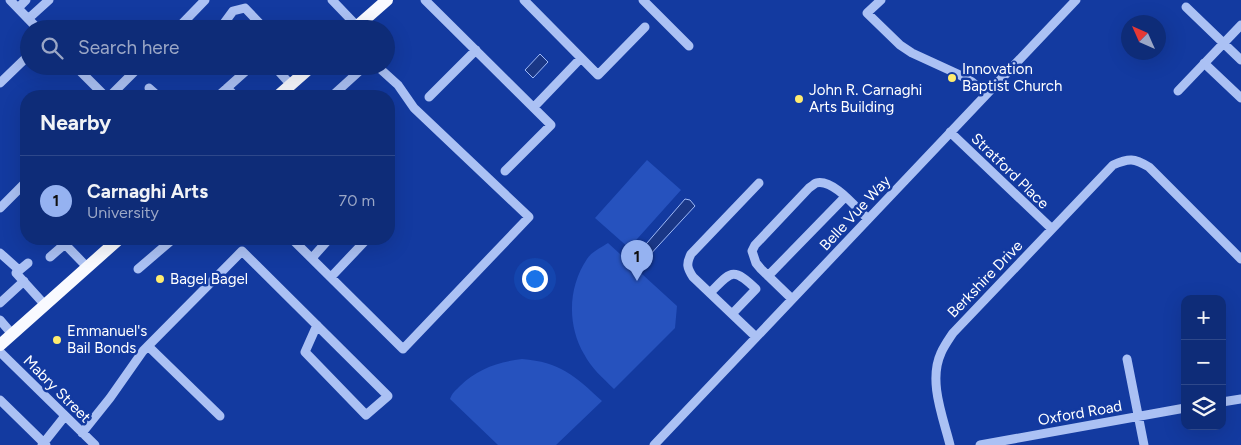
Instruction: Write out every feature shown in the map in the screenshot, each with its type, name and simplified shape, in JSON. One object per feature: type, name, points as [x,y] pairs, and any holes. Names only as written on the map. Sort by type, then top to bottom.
[{"type":"main road","points":[[365,20],[387,0]]},
{"type":"main road","points":[[285,90],[302,75]]},
{"type":"main road","points":[[0,346],[112,245]]},
{"type":"street","points":[[10,0],[28,19],[49,0]]},
{"type":"street","points":[[18,8],[26,0]]},
{"type":"street","points":[[186,20],[205,0]]},
{"type":"street","points":[[332,0],[349,20]]},
{"type":"street","points":[[427,0],[552,125],[505,171]]},
{"type":"street","points":[[524,0],[598,75],[645,27]]},
{"type":"street","points":[[643,0],[689,46]]},
{"type":"street","points":[[881,0],[867,13],[900,44],[912,53],[966,78],[986,94]]},
{"type":"street","name":"Belle Vue Way","points":[[654,445],[1076,0]]},
{"type":"street","points":[[1186,7],[1241,60]]},
{"type":"street","points":[[226,20],[233,11],[245,8],[256,20]]},
{"type":"street","points":[[1178,91],[1241,25]]},
{"type":"street","points":[[429,97],[476,50]]},
{"type":"street","points":[[534,107],[581,58]]},
{"type":"street","points":[[0,83],[20,64]]},
{"type":"street","points":[[1204,64],[1241,98]]},
{"type":"street","points":[[85,75],[99,90]]},
{"type":"street","points":[[116,90],[131,75]]},
{"type":"street","points":[[225,90],[242,75]]},
{"type":"street","points":[[282,75],[291,85]]},
{"type":"street","points":[[338,90],[354,75]]},
{"type":"street","points":[[298,245],[403,349],[529,217],[414,108],[398,86],[386,75]]},
{"type":"street","name":"Stratford Place","points":[[950,132],[1052,229]]},
{"type":"street","name":"Berkshire Drive","points":[[950,445],[937,386],[936,370],[940,354],[953,333],[1107,170],[1121,161],[1130,159],[1139,161],[1149,167],[1241,259]]},
{"type":"street","points":[[756,337],[693,277],[688,268],[688,261],[691,254],[759,183]]},
{"type":"street","points":[[792,299],[756,263],[752,251],[755,245],[816,183],[834,186],[868,219]]},
{"type":"street","points":[[0,208],[20,188]]},
{"type":"street","points":[[768,276],[845,196]]},
{"type":"street","points":[[50,257],[60,245]]},
{"type":"street","points":[[67,245],[87,267]]},
{"type":"street","points":[[138,270],[166,245]]},
{"type":"street","points":[[312,258],[324,245]]},
{"type":"street","points":[[330,277],[361,245]]},
{"type":"street","points":[[82,433],[148,346],[242,250],[317,325],[388,396],[366,415],[305,352],[317,325]]},
{"type":"street","points":[[0,253],[19,270]]},
{"type":"street","points":[[28,263],[16,273],[45,305]]},
{"type":"street","points":[[710,293],[726,277],[735,274],[742,275],[756,289],[732,314]]},
{"type":"street","points":[[0,303],[24,280]]},
{"type":"street","points":[[0,320],[12,334]]},
{"type":"street","points":[[148,346],[220,416]]},
{"type":"street","name":"Mabry Street","points":[[0,352],[95,445]]},
{"type":"street","points":[[1127,359],[1144,445]]},
{"type":"street","points":[[1226,401],[1241,398]]},
{"type":"street","points":[[0,400],[44,444],[65,416]]},
{"type":"street","name":"Oxford Road","points":[[980,445],[1181,409]]},
{"type":"shaded area","points":[[540,54],[548,62],[533,78],[525,70]]},
{"type":"shaded area","points":[[647,160],[681,190],[629,248],[595,218]]},
{"type":"shaded area","points":[[685,199],[690,200],[695,206],[647,258],[640,261],[634,258]]},
{"type":"shaded area","points":[[608,243],[677,306],[675,328],[614,389],[587,359],[578,343],[572,319],[573,294],[581,270],[591,254]]},
{"type":"shaded area","points":[[522,359],[547,363],[557,367],[583,384],[602,401],[556,445],[498,445],[450,399],[453,393],[473,375],[496,364]]},
{"type":"place","name":"Innovation Baptist Church","points":[[952,78]]},
{"type":"place","name":"John R. Carnaghi Arts Building","points":[[799,99]]},
{"type":"place","name":"Bagel Bagel","points":[[160,279]]},
{"type":"place","name":"Carnaghi Arts","points":[[637,281]]},
{"type":"place","name":"Emmanuel's Bail Bonds","points":[[57,340]]}]
